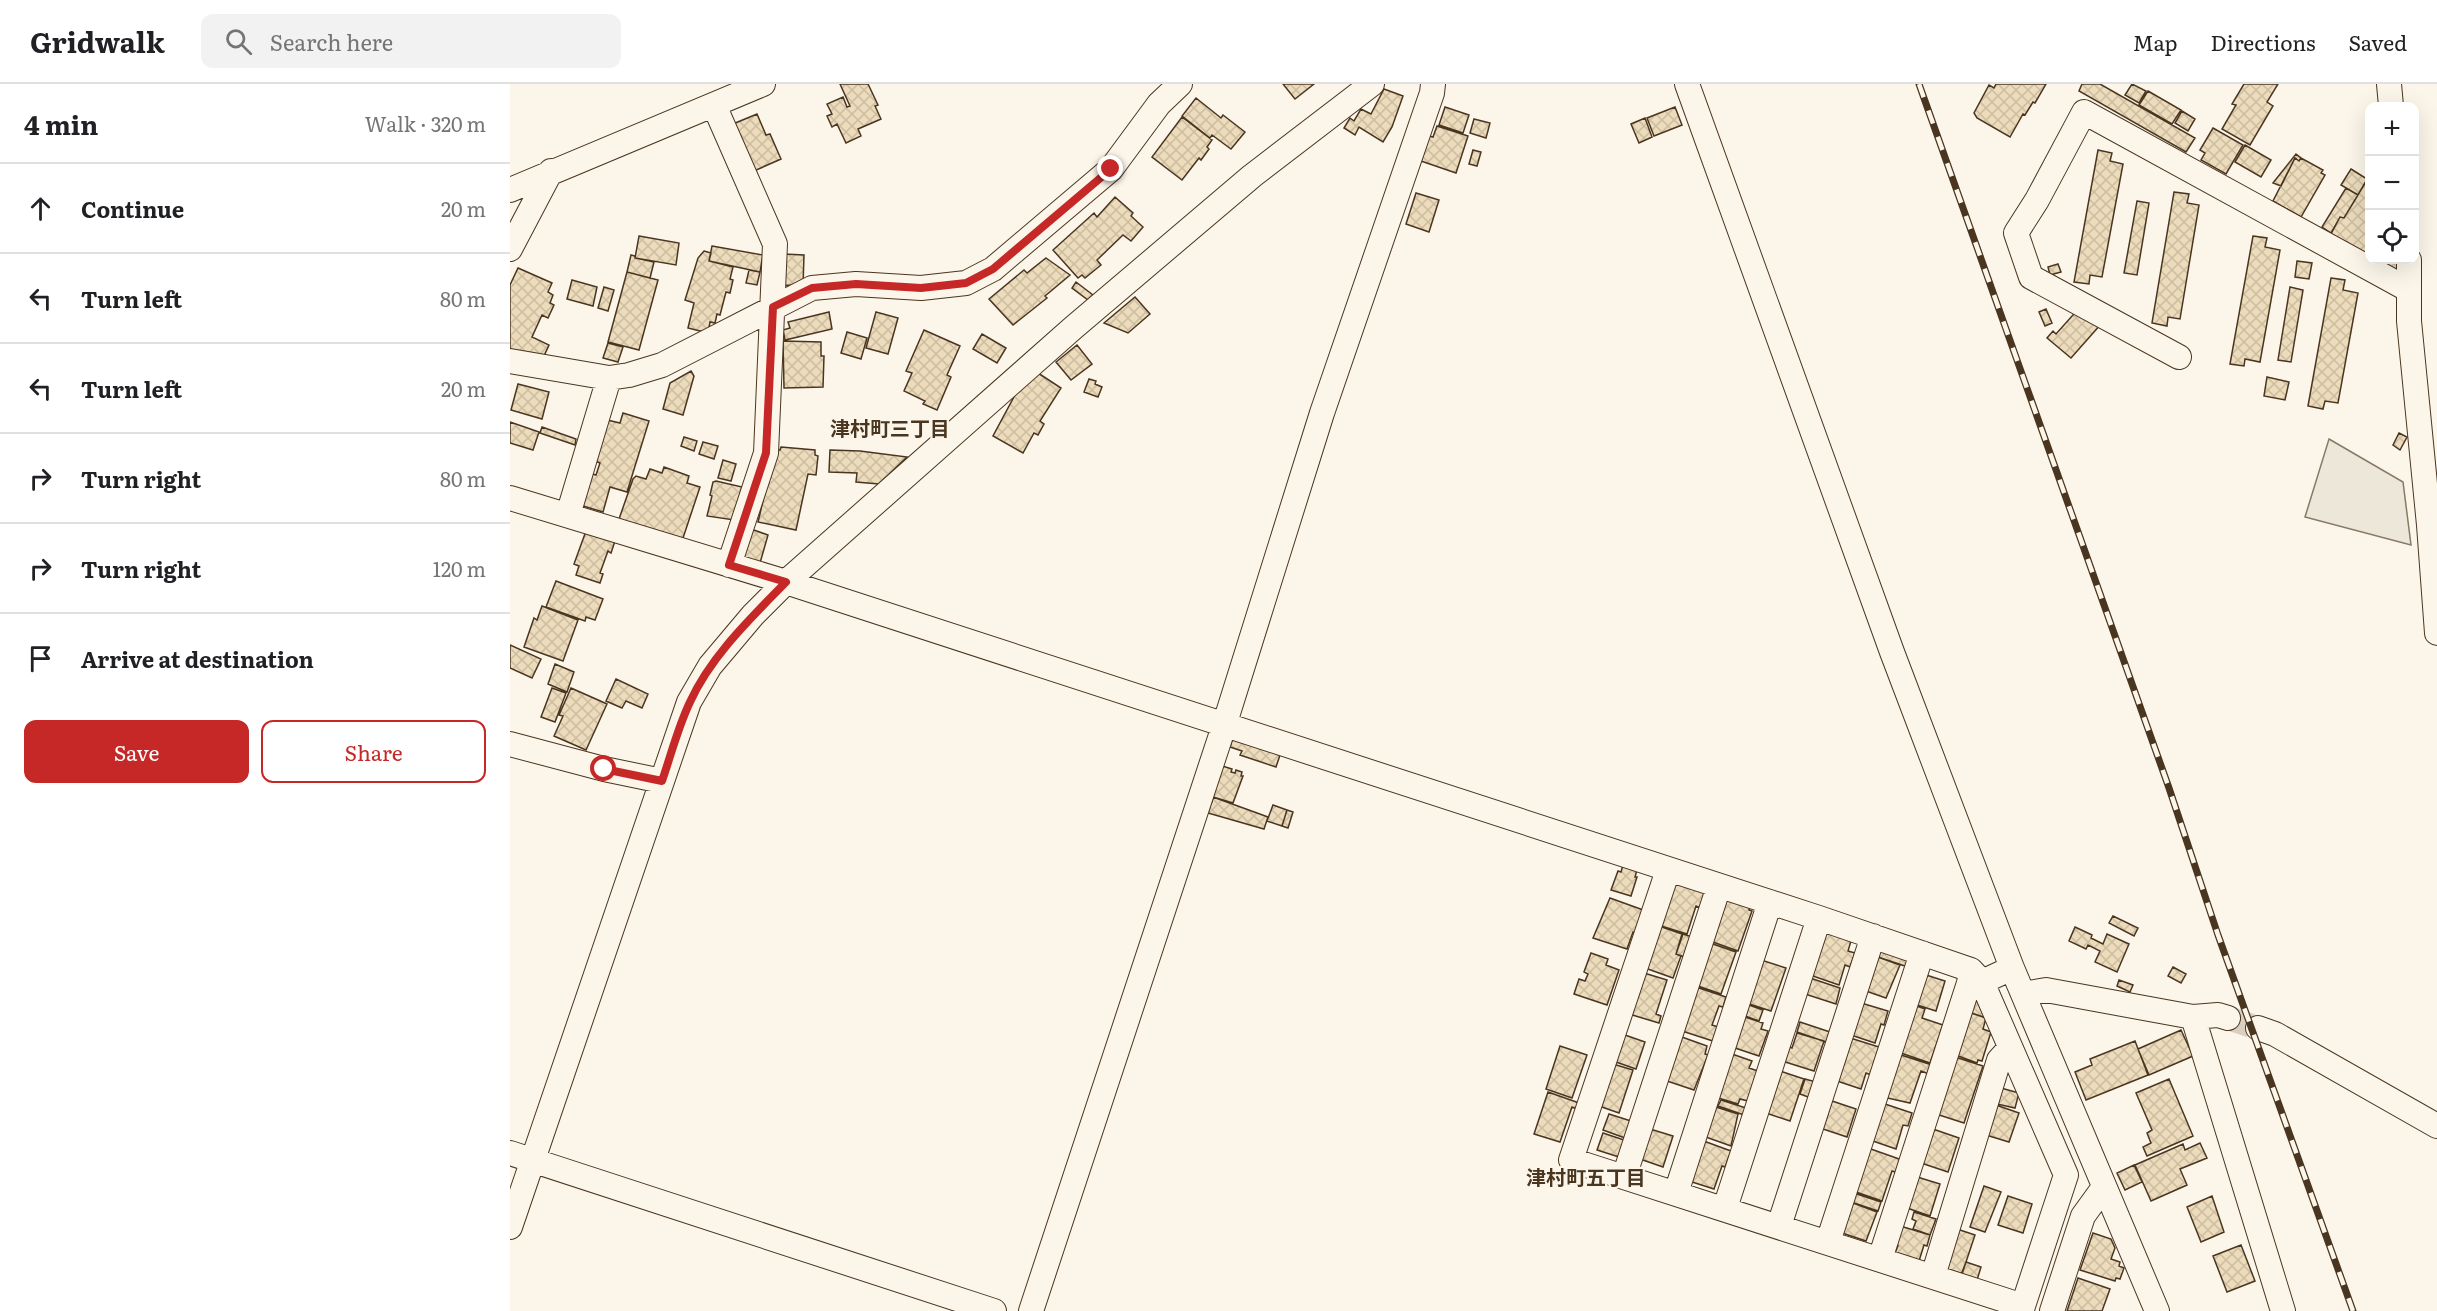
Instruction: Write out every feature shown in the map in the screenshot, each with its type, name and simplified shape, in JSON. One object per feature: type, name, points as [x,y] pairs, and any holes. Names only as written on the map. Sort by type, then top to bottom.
[{"type":"street","points":[[510,190],[763,84]]},
{"type":"street","points":[[510,361],[609,378],[662,365],[812,288],[856,284],[933,287],[966,283],[993,269],[1111,169],[1159,104],[1180,84]]},
{"type":"street","points":[[510,1227],[690,702],[711,666],[753,615],[786,582],[1055,344],[1225,199],[1372,84]]},
{"type":"street","points":[[1031,1311],[1224,726],[1322,413],[1432,93],[1433,84]]},
{"type":"street","points":[[1687,84],[1892,652],[2012,968],[2157,1311]]},
{"type":"street","points":[[2389,84],[2391,102]]},
{"type":"street","points":[[714,105],[775,244],[766,453],[729,565]]},
{"type":"street","points":[[2180,357],[2031,276],[2016,233],[2037,200],[2084,112],[2409,290]]},
{"type":"street","points":[[510,249],[551,171]]},
{"type":"street","points":[[2409,264],[2409,321],[2437,633]]},
{"type":"street","points":[[568,515],[609,378]]},
{"type":"street","points":[[510,498],[786,582],[1770,902],[1922,953],[1976,976],[2012,968]]},
{"type":"street","points":[[510,744],[604,769],[662,781]]},
{"type":"street","points":[[1668,870],[1571,1160],[2023,1306],[2066,1175],[1976,976]]},
{"type":"street","points":[[1624,1177],[1719,886]]},
{"type":"street","points":[[1676,1193],[1770,902]]},
{"type":"street","points":[[1725,1208],[1819,918]]},
{"type":"street","points":[[1779,1226],[1873,936]]},
{"type":"street","points":[[1828,1242],[1922,953]]},
{"type":"street","points":[[1880,1259],[1970,983],[1976,976]]},
{"type":"street","points":[[2023,994],[2046,990],[2193,1017],[2218,1015],[2228,1018]]},
{"type":"street","points":[[2193,1017],[2283,1311]]},
{"type":"street","points":[[2258,1028],[2275,1034],[2437,1126]]},
{"type":"street","points":[[1933,1276],[1999,1060],[2010,1048]]},
{"type":"street","points":[[510,1153],[994,1311]]},
{"type":"street","points":[[2052,1311],[2084,1216],[2104,1187]]},
{"type":"shaded area","points":[[2329,439],[2403,482],[2411,545],[2305,517]]},
{"type":"building","points":[[840,84],[868,84],[878,105],[875,106],[881,119],[858,129],[861,136],[846,143],[837,124],[832,127],[827,116],[832,114],[827,104],[843,97],[847,107],[850,106]]},
{"type":"building","points":[[1283,84],[1314,84],[1295,99]]},
{"type":"building","points":[[1996,84],[2046,84],[2035,103],[2033,102],[2025,115],[2023,114],[2010,137],[1977,118],[1974,113],[1989,85],[1994,88]]},
{"type":"building","points":[[2082,84],[2100,84],[2195,138],[2186,152],[2079,91]]},
{"type":"building","points":[[2132,84],[2146,91],[2139,103],[2125,95]]},
{"type":"building","points":[[2244,84],[2278,84],[2267,102],[2273,106],[2250,145],[2222,129],[2236,105],[2232,104]]},
{"type":"building","points":[[1384,89],[1403,96],[1392,127],[1383,142],[1359,127],[1355,135],[1344,128],[1350,118],[1354,121],[1361,109],[1371,114]]},
{"type":"building","points":[[2148,91],[2181,110],[2172,124],[2139,105]]},
{"type":"building","points":[[1196,98],[1221,118],[1223,115],[1245,132],[1231,149],[1212,135],[1210,138],[1182,116]]},
{"type":"building","points":[[1445,107],[1469,115],[1463,133],[1439,125]]},
{"type":"building","points":[[1675,107],[1682,125],[1654,136],[1647,118]]},
{"type":"building","points":[[2182,111],[2195,119],[2188,131],[2175,123]]},
{"type":"building","points":[[757,114],[766,135],[770,134],[781,159],[754,171],[733,124]]},
{"type":"building","points":[[1182,117],[1212,140],[1201,160],[1199,158],[1182,180],[1152,157]]},
{"type":"building","points":[[1645,118],[1652,137],[1639,143],[1631,124]]},
{"type":"building","points":[[1474,119],[1490,123],[1486,138],[1470,133]]},
{"type":"building","points":[[1437,126],[1468,136],[1456,173],[1421,161],[1429,136],[1433,137]]},
{"type":"building","points":[[2213,128],[2243,145],[2226,174],[2201,160],[2205,153],[2200,150]]},
{"type":"building","points":[[2245,145],[2271,160],[2261,177],[2235,162]]},
{"type":"building","points":[[1473,150],[1481,152],[1477,166],[1469,164]]},
{"type":"building","points":[[2098,150],[2112,153],[2110,161],[2123,164],[2102,277],[2090,275],[2089,284],[2074,282]]},
{"type":"building","points":[[2296,154],[2301,158],[2299,161],[2295,158],[2281,186],[2273,183]]},
{"type":"building","points":[[2295,158],[2299,161],[2301,158],[2323,170],[2321,173],[2325,175],[2301,217],[2273,201]]},
{"type":"building","points":[[2351,169],[2365,178],[2365,183],[2358,195],[2341,185]]},
{"type":"building","points":[[2365,183],[2365,253],[2331,234],[2340,217],[2344,218]]},
{"type":"building","points":[[2346,188],[2358,195],[2344,218],[2340,217],[2331,233],[2322,227]]},
{"type":"building","points":[[2174,192],[2189,194],[2187,203],[2199,205],[2180,319],[2168,317],[2167,326],[2152,323]]},
{"type":"building","points":[[1416,193],[1439,200],[1429,232],[1406,224]]},
{"type":"building","points":[[1115,197],[1133,213],[1131,216],[1143,227],[1131,241],[1123,235],[1097,260],[1101,265],[1085,278],[1082,275],[1078,278],[1053,250],[1094,213],[1097,217]]},
{"type":"building","points":[[2137,201],[2149,203],[2137,275],[2124,273]]},
{"type":"building","points":[[639,236],[679,243],[676,265],[635,258]]},
{"type":"building","points":[[2253,236],[2267,238],[2265,247],[2280,250],[2260,362],[2245,359],[2244,366],[2230,364]]},
{"type":"building","points":[[712,246],[763,255],[760,272],[709,261]]},
{"type":"building","points":[[704,251],[711,253],[709,261],[733,267],[730,293],[726,292],[720,315],[717,314],[715,323],[710,322],[708,333],[688,328],[694,303],[685,300],[698,258]]},
{"type":"building","points":[[783,254],[804,255],[803,286],[782,285]]},
{"type":"building","points":[[631,255],[654,262],[650,278],[627,272]]},
{"type":"building","points":[[1046,258],[1070,275],[1045,296],[1047,298],[1013,325],[989,299],[1024,270],[1027,273]]},
{"type":"building","points":[[2297,261],[2312,263],[2309,279],[2295,277]]},
{"type":"building","points":[[2058,264],[2061,272],[2050,275],[2048,267]]},
{"type":"building","points":[[2384,264],[2397,264],[2397,271]]},
{"type":"building","points":[[518,268],[552,283],[548,292],[553,295],[550,303],[554,305],[548,318],[542,315],[532,337],[549,345],[543,358],[510,349],[510,285]]},
{"type":"building","points":[[749,270],[760,272],[757,285],[746,283]]},
{"type":"building","points":[[627,272],[658,280],[639,350],[608,342]]},
{"type":"building","points":[[2331,278],[2345,280],[2343,290],[2358,293],[2338,403],[2325,401],[2323,409],[2308,406]]},
{"type":"building","points":[[572,280],[597,287],[593,306],[567,299]]},
{"type":"building","points":[[1076,282],[1093,295],[1088,300],[1072,288]]},
{"type":"building","points":[[604,287],[614,290],[608,311],[598,308]]},
{"type":"building","points":[[2290,287],[2303,290],[2291,362],[2278,360]]},
{"type":"building","points":[[1135,297],[1150,314],[1128,333],[1104,323]]},
{"type":"building","points":[[2081,306],[2101,324],[2071,358],[2047,338],[2053,331],[2056,334]]},
{"type":"building","points":[[2046,309],[2052,323],[2045,326],[2039,312]]},
{"type":"building","points":[[829,312],[832,329],[785,340],[783,330],[790,328],[788,322]]},
{"type":"building","points":[[876,312],[898,318],[888,354],[866,348]]},
{"type":"building","points":[[924,330],[960,346],[947,375],[951,377],[937,410],[923,404],[925,401],[904,391],[912,373],[906,371]]},
{"type":"building","points":[[847,332],[867,338],[861,359],[841,353]]},
{"type":"building","points":[[982,334],[1006,348],[997,363],[973,349]]},
{"type":"building","points":[[783,341],[821,342],[821,356],[824,356],[823,387],[784,388]]},
{"type":"building","points":[[608,343],[623,347],[618,362],[603,358]]},
{"type":"building","points":[[1077,345],[1092,364],[1071,380],[1056,362]]},
{"type":"building","points":[[691,371],[694,376],[683,415],[663,409],[670,383]]},
{"type":"building","points":[[1038,373],[1061,388],[1040,421],[1044,424],[1038,435],[1034,433],[1023,453],[993,436],[1015,395]]},
{"type":"building","points":[[2267,377],[2289,382],[2285,400],[2264,396]]},
{"type":"building","points":[[1089,379],[1096,381],[1095,384],[1102,387],[1098,397],[1084,392]]},
{"type":"building","points":[[518,384],[549,392],[542,419],[511,410]]},
{"type":"building","points":[[623,413],[649,421],[627,492],[610,487],[603,512],[580,505],[589,473],[596,475],[600,463],[595,461],[607,420],[620,423]]},
{"type":"building","points":[[510,422],[539,432],[533,450],[510,443]]},
{"type":"building","points":[[542,427],[576,439],[575,445],[540,433]]},
{"type":"building","points":[[2399,433],[2407,437],[2400,450],[2393,445]]},
{"type":"building","points":[[684,437],[697,441],[694,451],[681,446]]},
{"type":"building","points":[[703,442],[718,446],[714,459],[699,454]]},
{"type":"building","points":[[781,447],[815,450],[815,455],[818,456],[816,475],[808,474],[796,530],[758,522],[775,450],[780,450]]},
{"type":"building","points":[[830,450],[907,457],[879,484],[856,482],[857,473],[829,472]]},
{"type":"building","points":[[723,460],[736,464],[731,481],[718,478]]},
{"type":"building","points":[[664,467],[689,476],[687,483],[700,487],[682,541],[619,519],[633,479],[636,476],[646,479],[650,469],[662,473]]},
{"type":"building","points":[[713,482],[742,487],[734,520],[707,516]]},
{"type":"building","points":[[751,529],[768,535],[760,563],[742,557]]},
{"type":"building","points":[[586,531],[615,541],[611,553],[608,551],[600,573],[603,574],[600,583],[576,575],[579,566],[574,564]]},
{"type":"building","points":[[556,581],[603,599],[595,620],[586,617],[585,621],[546,607]]},
{"type":"building","points":[[542,606],[578,620],[563,661],[524,647],[534,618],[537,620]]},
{"type":"building","points":[[510,645],[541,659],[532,678],[510,668]]},
{"type":"building","points":[[555,664],[574,672],[567,692],[548,684]]},
{"type":"building","points":[[616,679],[648,694],[642,708],[626,701],[622,708],[606,701]]},
{"type":"building","points":[[552,688],[566,693],[555,722],[541,717]]},
{"type":"building","points":[[571,688],[607,704],[586,750],[554,736],[563,716],[559,715]]},
{"type":"building","points":[[1233,737],[1281,752],[1276,767],[1240,755],[1242,751],[1230,747]]},
{"type":"building","points":[[1219,765],[1232,769],[1231,772],[1235,773],[1236,770],[1242,772],[1241,776],[1243,776],[1233,803],[1213,797],[1212,802],[1207,800]]},
{"type":"building","points":[[1213,797],[1268,817],[1264,829],[1208,813]]},
{"type":"building","points":[[1273,805],[1287,810],[1282,826],[1267,821]]},
{"type":"building","points":[[1287,810],[1293,812],[1288,828],[1282,826]]},
{"type":"building","points":[[1623,865],[1637,870],[1631,896],[1611,890],[1618,871],[1621,872]]},
{"type":"building","points":[[1676,881],[1708,894],[1703,909],[1696,906],[1687,934],[1658,925]]},
{"type":"building","points":[[1610,898],[1646,911],[1639,933],[1633,932],[1627,949],[1593,938]]},
{"type":"building","points":[[1728,898],[1750,906],[1749,910],[1752,911],[1738,951],[1710,941]]},
{"type":"building","points":[[2113,916],[2138,928],[2134,936],[2109,923]]},
{"type":"building","points":[[1659,926],[1682,934],[1676,954],[1681,956],[1673,978],[1645,968]]},
{"type":"building","points":[[2075,927],[2092,935],[2091,938],[2103,944],[2107,934],[2129,944],[2117,972],[2095,962],[2100,951],[2088,945],[2086,949],[2069,941]]},
{"type":"building","points":[[1825,932],[1851,941],[1848,951],[1855,953],[1850,967],[1845,965],[1839,985],[1810,975]]},
{"type":"building","points":[[1683,934],[1695,938],[1687,958],[1676,954]]},
{"type":"building","points":[[1710,943],[1736,952],[1721,994],[1695,985]]},
{"type":"building","points":[[1878,948],[1911,959],[1908,967],[1875,956]]},
{"type":"building","points":[[1591,953],[1608,959],[1606,965],[1619,970],[1607,1005],[1574,994],[1579,979],[1585,981],[1588,974],[1584,972]]},
{"type":"building","points":[[1875,956],[1900,965],[1886,998],[1863,990]]},
{"type":"building","points":[[1761,960],[1786,968],[1771,1011],[1746,1003]]},
{"type":"building","points":[[2173,967],[2186,974],[2181,983],[2168,976]]},
{"type":"building","points":[[1644,973],[1667,980],[1656,1014],[1661,1016],[1659,1023],[1629,1014]]},
{"type":"building","points":[[1923,974],[1945,981],[1936,1011],[1914,1004]]},
{"type":"building","points":[[1810,978],[1840,988],[1836,1004],[1805,994]]},
{"type":"building","points":[[2119,980],[2133,985],[2130,992],[2117,986]]},
{"type":"building","points":[[1696,987],[1726,997],[1723,1007],[1719,1006],[1712,1025],[1721,1028],[1716,1042],[1682,1031]]},
{"type":"building","points":[[1978,992],[1986,1018],[1966,1011]]},
{"type":"building","points":[[1861,1003],[1888,1011],[1875,1043],[1848,1034]]},
{"type":"building","points":[[1749,1005],[1763,1010],[1759,1021],[1745,1016]]},
{"type":"building","points":[[1914,1005],[1925,1009],[1922,1018],[1943,1025],[1930,1063],[1898,1052]]},
{"type":"building","points":[[1968,1012],[1986,1018],[1983,1029],[1991,1032],[1982,1061],[1978,1060],[1977,1063],[1953,1054]]},
{"type":"building","points":[[1742,1016],[1763,1023],[1761,1029],[1768,1031],[1759,1056],[1732,1047]]},
{"type":"building","points":[[1800,1022],[1830,1032],[1826,1042],[1797,1032]]},
{"type":"building","points":[[2181,1030],[2193,1056],[2149,1075],[2138,1049]]},
{"type":"building","points":[[1797,1033],[1824,1041],[1814,1071],[1782,1061],[1787,1046],[1792,1048]]},
{"type":"building","points":[[1622,1034],[1645,1042],[1636,1069],[1613,1061]]},
{"type":"building","points":[[1679,1036],[1707,1046],[1705,1054],[1708,1055],[1694,1090],[1664,1080]]},
{"type":"building","points":[[1847,1037],[1879,1047],[1871,1075],[1866,1073],[1861,1089],[1834,1080]]},
{"type":"building","points":[[2135,1041],[2148,1075],[2086,1100],[2075,1072],[2092,1065],[2090,1059]]},
{"type":"building","points":[[1560,1046],[1587,1055],[1572,1098],[1546,1089]]},
{"type":"building","points":[[1732,1054],[1752,1061],[1749,1068],[1758,1071],[1748,1101],[1740,1099],[1738,1104],[1715,1097]]},
{"type":"building","points":[[1901,1055],[1932,1065],[1929,1074],[1921,1071],[1910,1103],[1883,1097]]},
{"type":"building","points":[[1952,1056],[1983,1066],[1964,1123],[1933,1113]]},
{"type":"building","points":[[1613,1064],[1633,1070],[1619,1113],[1599,1106]]},
{"type":"building","points":[[1780,1071],[1804,1079],[1790,1121],[1766,1113]]},
{"type":"building","points":[[1805,1079],[1816,1082],[1811,1098],[1800,1094]]},
{"type":"building","points":[[2169,1079],[2193,1136],[2147,1156],[2143,1147],[2151,1143],[2147,1133],[2152,1130],[2136,1093]]},
{"type":"building","points":[[2001,1088],[2019,1093],[2015,1108],[1997,1104]]},
{"type":"building","points":[[1548,1092],[1582,1104],[1580,1110],[1572,1107],[1560,1142],[1534,1134]]},
{"type":"building","points":[[1721,1100],[1749,1109],[1747,1116],[1718,1106]]},
{"type":"building","points":[[1832,1101],[1856,1109],[1847,1137],[1823,1129]]},
{"type":"building","points":[[1882,1103],[1912,1113],[1908,1126],[1903,1125],[1896,1149],[1870,1140]]},
{"type":"building","points":[[1996,1105],[2019,1113],[2009,1142],[1986,1135]]},
{"type":"building","points":[[1713,1106],[1738,1114],[1731,1146],[1703,1136]]},
{"type":"building","points":[[1609,1114],[1631,1121],[1625,1138],[1603,1130]]},
{"type":"building","points":[[1930,1128],[1959,1138],[1948,1172],[1918,1162]]},
{"type":"building","points":[[1650,1129],[1673,1136],[1663,1167],[1640,1159]]},
{"type":"building","points":[[1603,1133],[1624,1140],[1619,1157],[1597,1150]]},
{"type":"building","points":[[1701,1140],[1731,1151],[1725,1167],[1722,1166],[1714,1189],[1689,1181]]},
{"type":"building","points":[[2200,1143],[2207,1158],[2180,1169],[2187,1185],[2151,1201],[2135,1165],[2183,1144],[2185,1150]]},
{"type":"building","points":[[1868,1148],[1902,1160],[1898,1173],[1892,1171],[1882,1201],[1853,1191]]},
{"type":"building","points":[[2134,1165],[2142,1182],[2125,1190],[2117,1173]]},
{"type":"building","points":[[1914,1176],[1940,1184],[1930,1216],[1904,1207]]},
{"type":"building","points":[[1984,1186],[2001,1192],[1985,1232],[1970,1227]]},
{"type":"building","points":[[1854,1193],[1881,1202],[1878,1211],[1851,1202]]},
{"type":"building","points":[[2008,1196],[2032,1204],[2023,1233],[1998,1225]]},
{"type":"building","points":[[2212,1196],[2224,1232],[2201,1242],[2187,1207]]},
{"type":"building","points":[[1853,1203],[1877,1212],[1866,1241],[1842,1233]]},
{"type":"building","points":[[1914,1212],[1936,1219],[1930,1235],[1913,1229],[1916,1221],[1912,1219]]},
{"type":"building","points":[[1897,1225],[1930,1235],[1919,1261],[1895,1253],[1898,1246],[1891,1243]]},
{"type":"building","points":[[1954,1228],[1975,1235],[1962,1274],[1941,1267]]},
{"type":"building","points":[[2093,1233],[2111,1239],[2115,1248],[2111,1259],[2120,1262],[2119,1266],[2124,1268],[2120,1279],[2116,1278],[2115,1281],[2080,1270]]},
{"type":"building","points":[[2241,1245],[2255,1281],[2227,1292],[2213,1256]]},
{"type":"building","points":[[1966,1262],[1981,1267],[1977,1280],[1961,1275]]},
{"type":"building","points":[[2078,1278],[2110,1289],[2102,1311],[2067,1311]]},
{"type":"tunnel","points":[[2228,1018],[2258,1028]]},
{"type":"railway","points":[[1919,84],[2169,788],[2218,935],[2353,1311]]},
{"type":"district","name":"津村町三丁目","points":[[890,427]]},
{"type":"district","name":"津村町五丁目","points":[[1586,1176]]},
{"type":"route","points":[[604,769],[662,781],[690,702],[711,666],[753,615],[786,582],[729,565],[766,453],[773,307],[812,288],[856,284],[921,288],[966,283],[993,269],[1111,169]]}]
